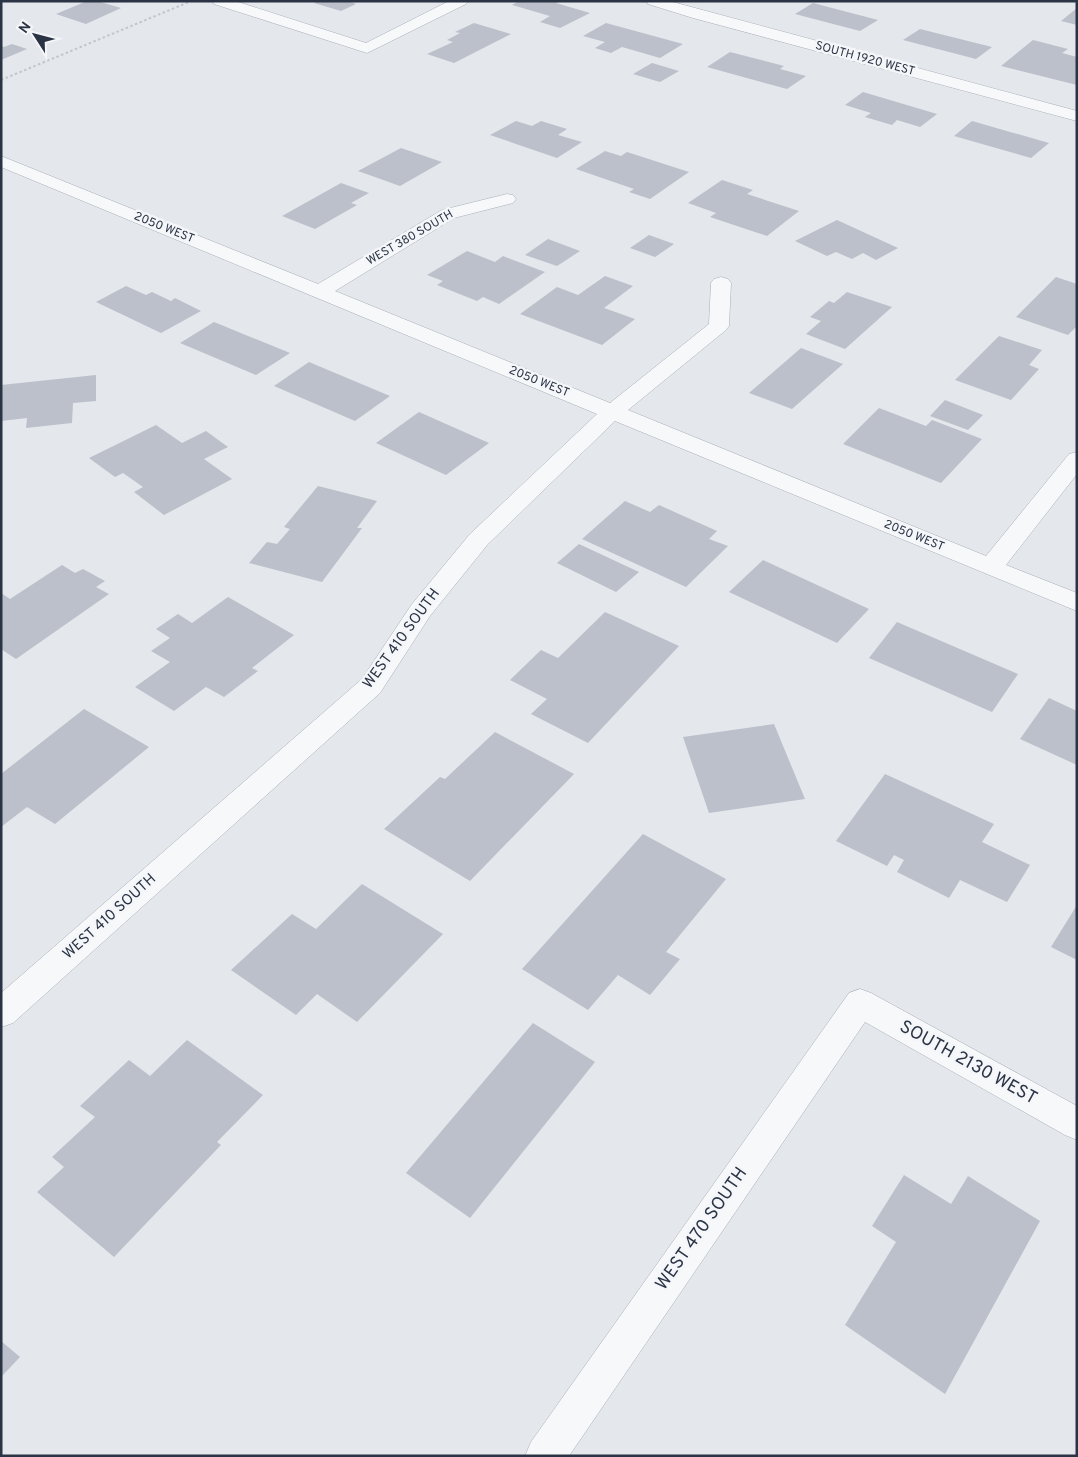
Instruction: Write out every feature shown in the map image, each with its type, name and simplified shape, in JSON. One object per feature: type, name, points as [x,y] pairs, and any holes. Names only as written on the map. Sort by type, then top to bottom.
[{"type":"street","points":[[219,1],[368,48],[461,1]]},
{"type":"street","name":"SOUTH 1920 WEST","points":[[653,1],[698,15],[1077,116]]},
{"type":"street","name":"2050 WEST","points":[[1,161],[1077,602]]},
{"type":"street","name":"WEST 380 SOUTH","points":[[319,292],[448,214],[507,198]]},
{"type":"street","name":"WEST 410 SOUTH","points":[[1,1013],[371,686],[421,610],[479,539],[612,412],[719,326],[721,284]]},
{"type":"street","points":[[991,567],[1077,459]]},
{"type":"street","name":"SOUTH 2130 WEST","points":[[860,1003],[1077,1124]]},
{"type":"street","name":"WEST 470 SOUTH","points":[[545,1456],[860,1003]]},
{"type":"path","points":[[1,80],[192,1]]},
{"type":"building","points":[[87,1],[97,1],[121,8],[86,24],[56,14]]},
{"type":"building","points":[[318,1],[348,1],[356,4],[341,11],[314,3]]},
{"type":"building","points":[[519,1],[560,1],[556,3],[590,13],[560,28],[540,22],[550,16],[512,5]]},
{"type":"building","points":[[813,3],[878,20],[860,31],[795,14]]},
{"type":"building","points":[[1077,8],[1077,25],[1061,21]]},
{"type":"building","points":[[474,23],[511,34],[454,63],[427,54],[453,42],[447,40],[460,33],[455,32]]},
{"type":"building","points":[[606,23],[683,44],[660,58],[622,47],[611,53],[595,48],[605,42],[583,36]]},
{"type":"building","points":[[920,29],[992,47],[976,59],[903,40]]},
{"type":"building","points":[[1033,40],[1068,49],[1062,53],[1077,57],[1077,85],[1001,66]]},
{"type":"building","points":[[12,44],[27,49],[1,60],[1,46],[4,47]]},
{"type":"building","points":[[730,52],[784,66],[780,69],[806,76],[787,89],[707,67]]},
{"type":"building","points":[[652,63],[679,71],[660,82],[633,74]]},
{"type":"building","points":[[863,92],[937,114],[920,127],[897,120],[892,125],[865,117],[871,113],[845,105]]},
{"type":"building","points":[[516,121],[532,126],[541,121],[567,129],[558,135],[582,142],[557,158],[490,135]]},
{"type":"building","points":[[972,121],[1049,143],[1031,158],[954,136]]},
{"type":"building","points":[[401,148],[442,162],[400,186],[358,171]]},
{"type":"building","points":[[605,151],[621,156],[627,152],[689,172],[650,199],[629,192],[634,189],[576,169]]},
{"type":"building","points":[[722,180],[753,190],[747,194],[799,211],[767,236],[710,217],[716,213],[688,203]]},
{"type":"building","points":[[341,183],[369,193],[351,203],[357,205],[315,229],[282,216]]},
{"type":"building","points":[[837,220],[898,248],[876,260],[863,253],[852,259],[836,252],[827,256],[795,241]]},
{"type":"building","points":[[649,235],[674,244],[655,257],[630,248]]},
{"type":"building","points":[[548,239],[580,251],[557,266],[525,255]]},
{"type":"building","points":[[467,251],[495,262],[503,256],[545,272],[499,304],[483,297],[477,301],[437,285],[443,281],[427,275]]},
{"type":"building","points":[[605,276],[633,286],[604,308],[635,319],[602,345],[520,314],[557,287],[578,295]]},
{"type":"building","points":[[1056,277],[1077,284],[1077,326],[1068,335],[1016,317]]},
{"type":"building","points":[[126,286],[146,295],[152,292],[171,301],[175,298],[201,311],[161,333],[96,302]]},
{"type":"building","points":[[847,292],[892,307],[845,349],[806,334],[821,321],[810,317],[829,301],[834,303]]},
{"type":"building","points":[[214,322],[290,353],[256,375],[180,343]]},
{"type":"building","points":[[999,336],[1042,350],[1029,365],[1039,369],[1011,400],[955,380]]},
{"type":"building","points":[[801,348],[843,364],[792,409],[749,393]]},
{"type":"building","points":[[309,362],[390,396],[355,421],[274,386]]},
{"type":"building","points":[[96,375],[96,401],[73,403],[72,423],[26,428],[27,418],[1,421],[1,385]]},
{"type":"building","points":[[945,400],[983,415],[968,430],[930,416]]},
{"type":"building","points":[[879,408],[926,426],[932,420],[982,439],[941,483],[843,444]]},
{"type":"building","points":[[419,412],[489,443],[446,475],[376,443]]},
{"type":"building","points":[[156,425],[182,443],[206,431],[228,447],[204,459],[232,479],[164,515],[134,492],[143,487],[123,473],[115,477],[89,458]]},
{"type":"building","points":[[318,486],[377,501],[357,528],[362,528],[322,582],[249,563],[267,542],[277,544],[290,529],[284,527]]},
{"type":"building","points":[[625,501],[650,512],[659,505],[717,531],[709,539],[728,546],[686,587],[582,539]]},
{"type":"building","points":[[579,544],[639,572],[616,592],[557,563]]},
{"type":"building","points":[[763,560],[869,609],[837,643],[729,592]]},
{"type":"building","points":[[62,565],[75,573],[83,569],[105,581],[96,587],[109,594],[16,659],[1,649],[1,593],[10,599]]},
{"type":"building","points":[[228,597],[294,635],[252,668],[258,671],[224,697],[206,687],[174,711],[135,687],[170,662],[151,651],[170,638],[156,629],[178,614],[192,623]]},
{"type":"building","points":[[605,612],[679,646],[588,743],[531,714],[547,699],[510,680],[541,650],[558,658]]},
{"type":"building","points":[[897,622],[1018,674],[992,712],[869,658]]},
{"type":"building","points":[[1049,698],[1077,711],[1077,765],[1020,739]]},
{"type":"building","points":[[84,709],[149,747],[55,824],[27,807],[1,827],[1,774]]},
{"type":"building","points":[[774,724],[805,799],[709,813],[683,737]]},
{"type":"building","points":[[495,732],[574,774],[470,881],[384,829],[440,777],[445,779]]},
{"type":"building","points":[[885,774],[994,824],[982,842],[1030,865],[1007,902],[960,880],[949,898],[897,872],[904,860],[894,855],[887,866],[836,841]]},
{"type":"building","points":[[643,834],[726,879],[666,952],[680,959],[650,995],[618,975],[588,1010],[522,969]]},
{"type":"building","points":[[362,884],[443,934],[357,1022],[317,994],[296,1015],[231,970],[292,914],[316,929]]},
{"type":"building","points":[[1077,905],[1077,960],[1051,947]]},
{"type":"building","points":[[533,1023],[595,1062],[470,1218],[406,1173]]},
{"type":"building","points":[[187,1040],[263,1095],[217,1142],[221,1145],[114,1257],[37,1192],[64,1167],[52,1157],[95,1117],[80,1106],[129,1060],[150,1076]]},
{"type":"building","points":[[904,1175],[951,1204],[968,1176],[1040,1221],[945,1394],[845,1325],[896,1242],[872,1226]]},
{"type":"building","points":[[1,1341],[20,1357],[1,1377]]}]
